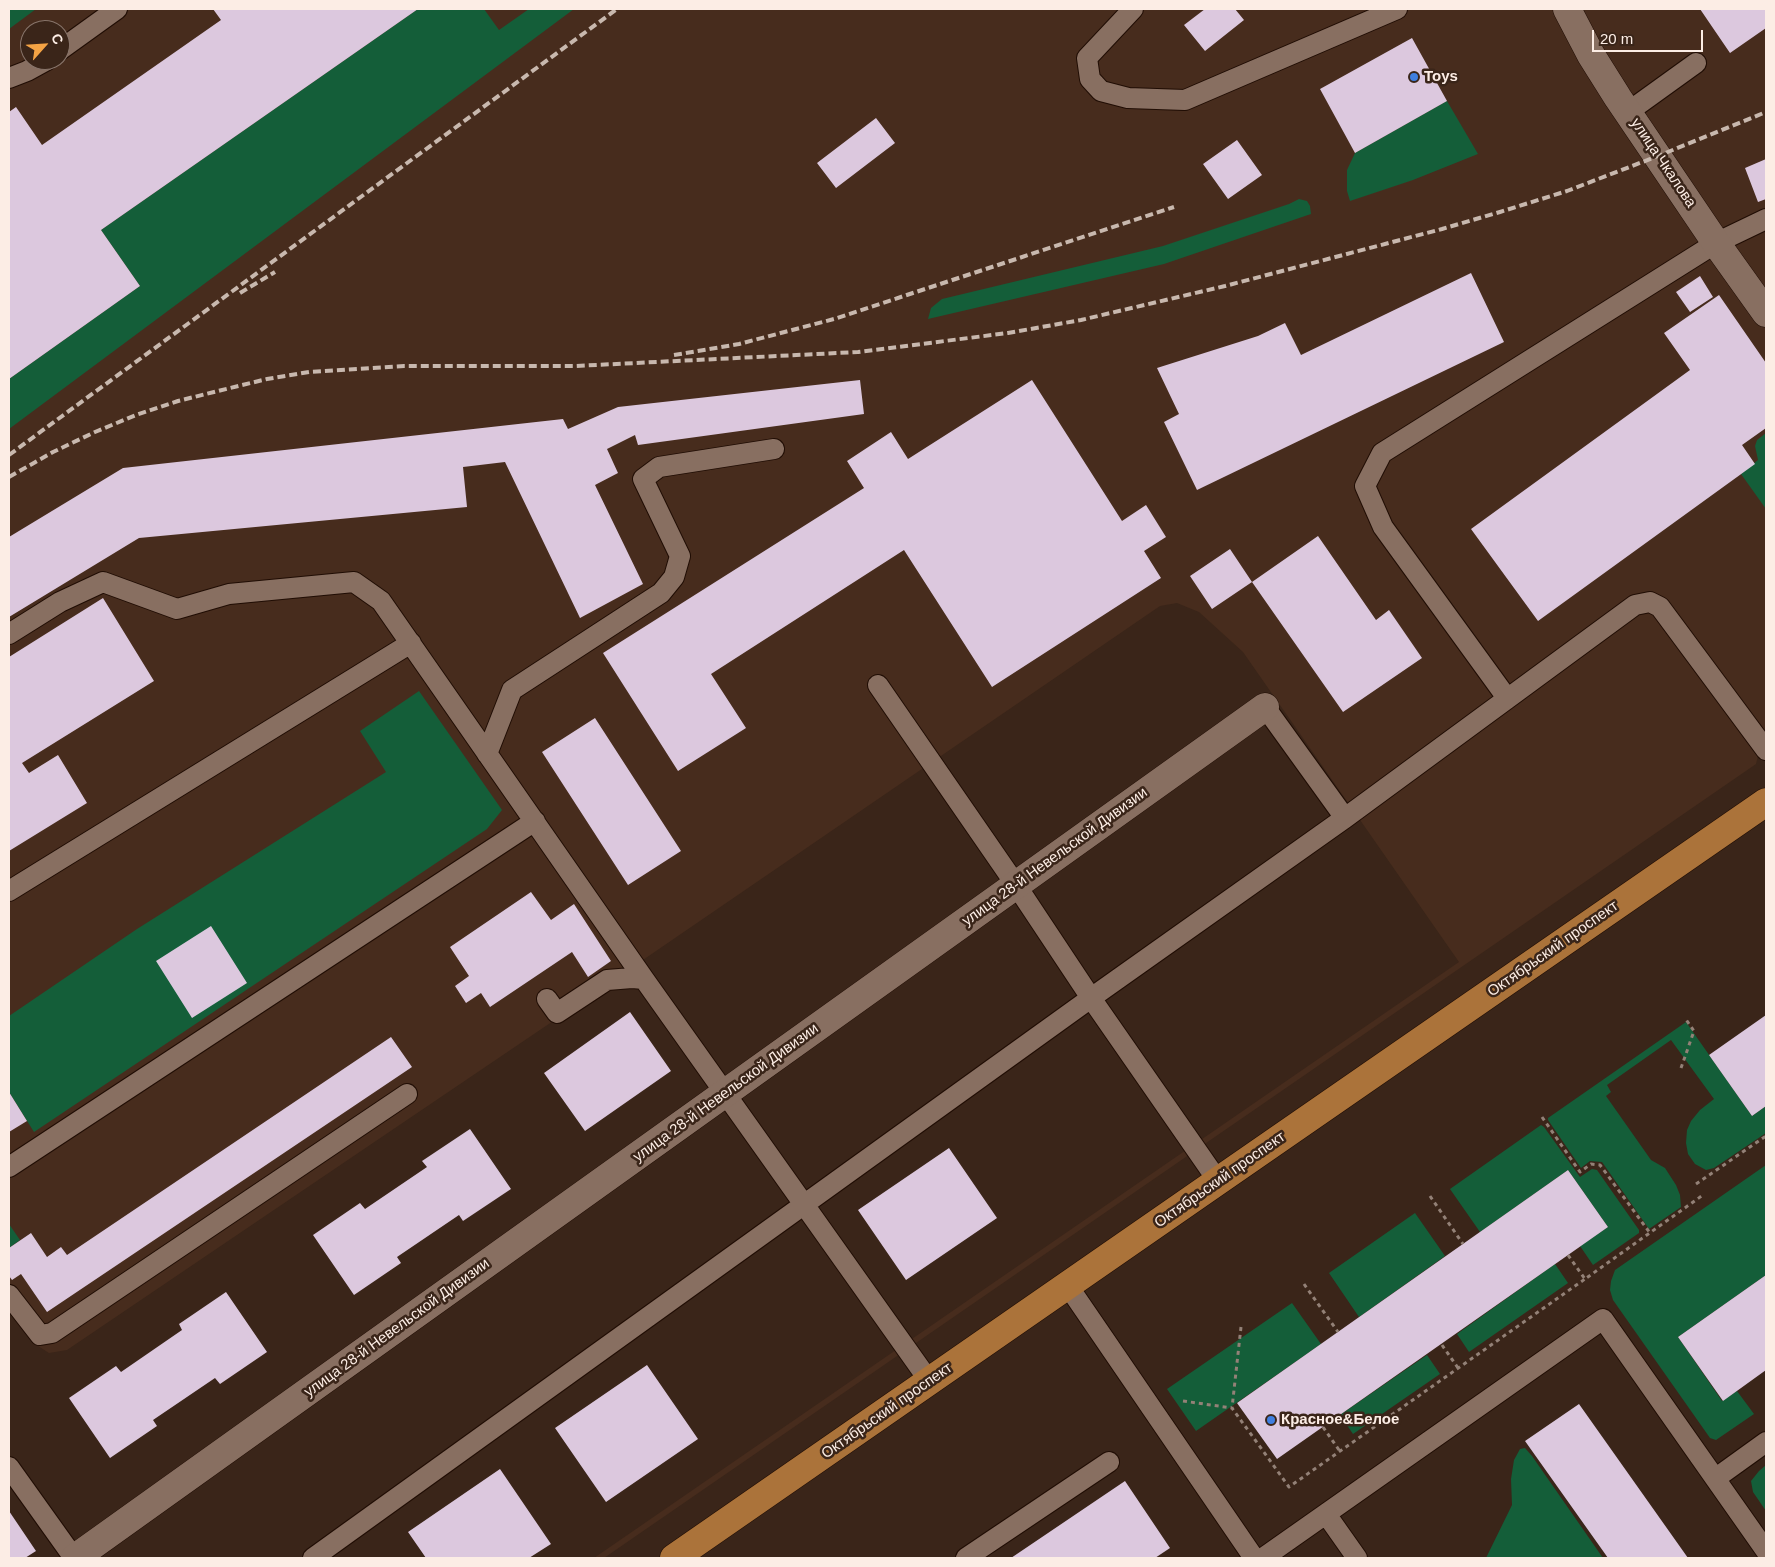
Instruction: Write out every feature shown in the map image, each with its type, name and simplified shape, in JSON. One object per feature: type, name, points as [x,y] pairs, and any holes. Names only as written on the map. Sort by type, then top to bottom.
[{"type":"main road","name":"Октябрьский проспект","points":[[674,1558],[1766,802]]},
{"type":"street","name":"улица Чкалова","points":[[1567,9],[1591,55],[1628,112],[1716,243],[1766,313]]},
{"type":"street","name":"улица 28-й Невельской Дивизии","points":[[74,1558],[1265,706]]},
{"type":"lane","points":[[70,43],[116,9]]},
{"type":"lane","points":[[1133,9],[1087,58],[1090,79],[1101,91],[1128,98],[1185,100],[1397,9]]},
{"type":"lane","points":[[1628,112],[1696,63]]},
{"type":"lane","points":[[9,78],[29,70]]},
{"type":"lane","points":[[1507,698],[1383,527],[1365,486],[1382,453],[1716,243],[1766,219]]},
{"type":"lane","points":[[487,754],[512,690],[661,593],[674,577],[680,556],[643,478],[659,467],[774,449]]},
{"type":"lane","points":[[9,634],[60,602],[103,582],[177,609],[229,594],[354,582],[381,601],[644,979],[930,1382]]},
{"type":"lane","points":[[314,1558],[1091,998],[1345,818],[1635,605],[1650,602],[1660,607],[1766,750]]},
{"type":"lane","points":[[9,891],[411,643]]},
{"type":"lane","points":[[878,685],[1218,1181]]},
{"type":"lane","name":"улица 28-й Невельской Дивизии","points":[[1265,706],[1345,818]]},
{"type":"lane","points":[[9,1167],[535,821]]},
{"type":"lane","points":[[547,999],[557,1013],[607,980],[644,979]]},
{"type":"lane","points":[[9,1295],[40,1335],[52,1333],[407,1094]]},
{"type":"lane","points":[[1068,1286],[1254,1558]]},
{"type":"lane","points":[[1263,1558],[1604,1319],[1766,1551]]},
{"type":"lane","points":[[1716,1478],[1766,1442]]},
{"type":"lane","points":[[966,1558],[1109,1462]]},
{"type":"lane","points":[[9,1467],[74,1558]]},
{"type":"lane","points":[[1326,1514],[1357,1558]]},
{"type":"path","points":[[1681,1068],[1694,1031],[1684,1018]]},
{"type":"path","points":[[1542,1118],[1580,1172],[1591,1164],[1600,1164],[1650,1233]]},
{"type":"path","points":[[1696,1184],[1766,1136]]},
{"type":"path","points":[[1241,1327],[1232,1408],[1289,1487],[1703,1195]]},
{"type":"path","points":[[1430,1196],[1463,1244]]},
{"type":"path","points":[[1568,1255],[1586,1279]]},
{"type":"path","points":[[1304,1284],[1338,1332]]},
{"type":"path","points":[[1442,1345],[1458,1368]]},
{"type":"path","points":[[1144,1396],[1232,1408]]},
{"type":"path","points":[[1323,1427],[1339,1450]]},
{"type":"shaded area","points":[[9,9],[1766,9],[1766,723],[1756,764],[604,1558],[594,1558],[1459,962],[1243,652],[1199,612],[1177,603],[1160,606],[602,988],[67,1350],[49,1353],[35,1344],[9,1307]]},
{"type":"green space","points":[[9,9],[36,9],[20,20],[9,29]]},
{"type":"green space","points":[[418,9],[484,9],[499,30],[529,9],[574,9],[9,429],[9,379],[140,286],[101,230]]},
{"type":"green space","points":[[1447,101],[1478,154],[1413,180],[1350,201],[1347,191],[1347,170],[1355,153]]},
{"type":"green space","points":[[1299,199],[1307,201],[1311,214],[1164,264],[928,319],[931,308],[942,299],[1163,246]]},
{"type":"green space","points":[[1766,433],[1766,509],[1741,474],[1758,460],[1755,446],[1757,440]]},
{"type":"green space","points":[[419,691],[502,810],[487,829],[34,1132],[9,1092],[9,1016],[137,929],[386,772],[360,731]]},
{"type":"green space","points":[[1686,1022],[1752,1116],[1766,1106],[1766,1133],[1714,1168],[1706,1170],[1695,1164],[1688,1154],[1686,1143],[1687,1130],[1691,1121],[1700,1110],[1714,1099],[1671,1040],[1607,1085],[1611,1092],[1606,1096],[1651,1160],[1665,1168],[1680,1195],[1681,1207],[1649,1229],[1602,1162],[1590,1161],[1581,1168],[1548,1118]]},
{"type":"green space","points":[[1541,1125],[1580,1177],[1592,1169],[1597,1170],[1639,1230],[1639,1233],[1593,1265],[1580,1246],[1608,1227],[1568,1170],[1480,1232],[1450,1189]]},
{"type":"green space","points":[[1766,1165],[1766,1275],[1678,1337],[1722,1401],[1737,1391],[1754,1414],[1716,1440],[1710,1438],[1613,1300],[1610,1290],[1611,1281],[1615,1270]]},
{"type":"green space","points":[[1415,1213],[1445,1256],[1359,1317],[1329,1273]]},
{"type":"green space","points":[[9,1224],[20,1240],[9,1248]]},
{"type":"green space","points":[[1555,1264],[1568,1283],[1469,1352],[1457,1334]]},
{"type":"green space","points":[[1292,1303],[1321,1344],[1196,1431],[1167,1389]]},
{"type":"green space","points":[[1427,1355],[1440,1374],[1353,1434],[1340,1415]]},
{"type":"green space","points":[[1525,1448],[1603,1558],[1486,1558],[1512,1505],[1511,1479],[1514,1460],[1520,1449]]},
{"type":"green space","points":[[1766,1465],[1766,1511],[1753,1492],[1751,1481]]},
{"type":"building","points":[[213,9],[418,9],[101,230],[140,286],[9,379],[9,112],[16,107],[42,145],[221,20]]},
{"type":"building","points":[[1205,9],[1235,9],[1244,20],[1205,51],[1184,25]]},
{"type":"building","points":[[1700,9],[1766,9],[1766,28],[1730,53]]},
{"type":"building","points":[[1412,38],[1447,101],[1355,153],[1320,89]]},
{"type":"building","points":[[876,118],[895,143],[836,188],[817,163]]},
{"type":"building","points":[[1237,140],[1262,175],[1228,199],[1203,164]]},
{"type":"building","points":[[1766,159],[1766,199],[1758,202],[1745,168]]},
{"type":"building","points":[[1471,273],[1504,342],[1197,490],[1164,422],[1179,414],[1157,368],[1258,336],[1285,323],[1301,355]]},
{"type":"building","points":[[1700,276],[1713,297],[1690,312],[1676,292]]},
{"type":"building","points":[[1719,295],[1766,363],[1766,428],[1742,445],[1755,464],[1538,621],[1471,529],[1690,370],[1664,333]]},
{"type":"building","points":[[860,380],[864,414],[638,445],[635,435],[607,449],[618,473],[595,485],[643,584],[580,618],[505,462],[463,467],[467,507],[139,538],[9,617],[9,537],[123,468],[563,419],[568,429],[618,407]]},
{"type":"building","points":[[1032,380],[1122,521],[1146,505],[1166,537],[1144,551],[1161,578],[992,687],[904,550],[711,674],[746,728],[678,771],[603,653],[864,488],[847,461],[891,432],[908,459]]},
{"type":"building","points":[[1318,536],[1376,620],[1389,610],[1422,658],[1343,712],[1252,582]]},
{"type":"building","points":[[1230,549],[1252,582],[1212,609],[1190,576]]},
{"type":"building","points":[[103,598],[154,681],[22,763],[29,773],[58,755],[87,803],[9,851],[9,657]]},
{"type":"building","points":[[595,718],[681,851],[628,885],[542,752]]},
{"type":"building","points":[[531,892],[551,920],[574,904],[611,961],[588,977],[572,952],[490,1007],[481,993],[466,1003],[455,986],[469,976],[450,947]]},
{"type":"building","points":[[211,926],[247,983],[192,1018],[156,961]]},
{"type":"building","points":[[630,1012],[671,1071],[585,1131],[544,1073]]},
{"type":"building","points":[[1766,1015],[1766,1106],[1752,1116],[1709,1055]]},
{"type":"building","points":[[391,1037],[412,1067],[47,1312],[21,1274],[12,1280],[9,1276],[9,1248],[31,1233],[47,1257],[61,1247],[67,1255]]},
{"type":"building","points":[[9,1092],[27,1121],[9,1132]]},
{"type":"building","points":[[470,1129],[511,1189],[463,1221],[459,1215],[397,1257],[401,1263],[354,1295],[313,1235],[360,1203],[365,1209],[427,1167],[422,1161]]},
{"type":"building","points":[[949,1148],[997,1218],[906,1280],[858,1210]]},
{"type":"building","points":[[1568,1170],[1608,1227],[1277,1459],[1237,1403]]},
{"type":"building","points":[[1766,1275],[1766,1370],[1723,1401],[1678,1337]]},
{"type":"building","points":[[226,1292],[267,1352],[220,1384],[215,1378],[153,1420],[157,1426],[110,1458],[69,1398],[116,1366],[121,1372],[182,1330],[179,1324]]},
{"type":"building","points":[[647,1365],[698,1439],[606,1502],[555,1428]]},
{"type":"building","points":[[1579,1404],[1688,1558],[1608,1558],[1525,1441]]},
{"type":"building","points":[[500,1469],[551,1544],[529,1558],[426,1558],[408,1532]]},
{"type":"building","points":[[1125,1481],[1170,1548],[1155,1558],[1011,1558]]},
{"type":"building","points":[[9,1511],[36,1551],[25,1558],[9,1558]]},
{"type":"railway","points":[[9,455],[617,9]]},
{"type":"railway","points":[[9,477],[53,452],[136,415],[178,401],[218,391],[267,379],[309,372],[404,366],[575,366],[858,352],[1008,333],[1081,320],[1225,286],[1500,212],[1567,191],[1766,112]]},
{"type":"railway","points":[[674,355],[739,344],[834,319],[1174,207]]},
{"type":"railway","points":[[240,293],[275,272]]},
{"type":"place","name":"Toys","points":[[1414,77]]},
{"type":"place","name":"Красное&Белое","points":[[1271,1420]]}]
